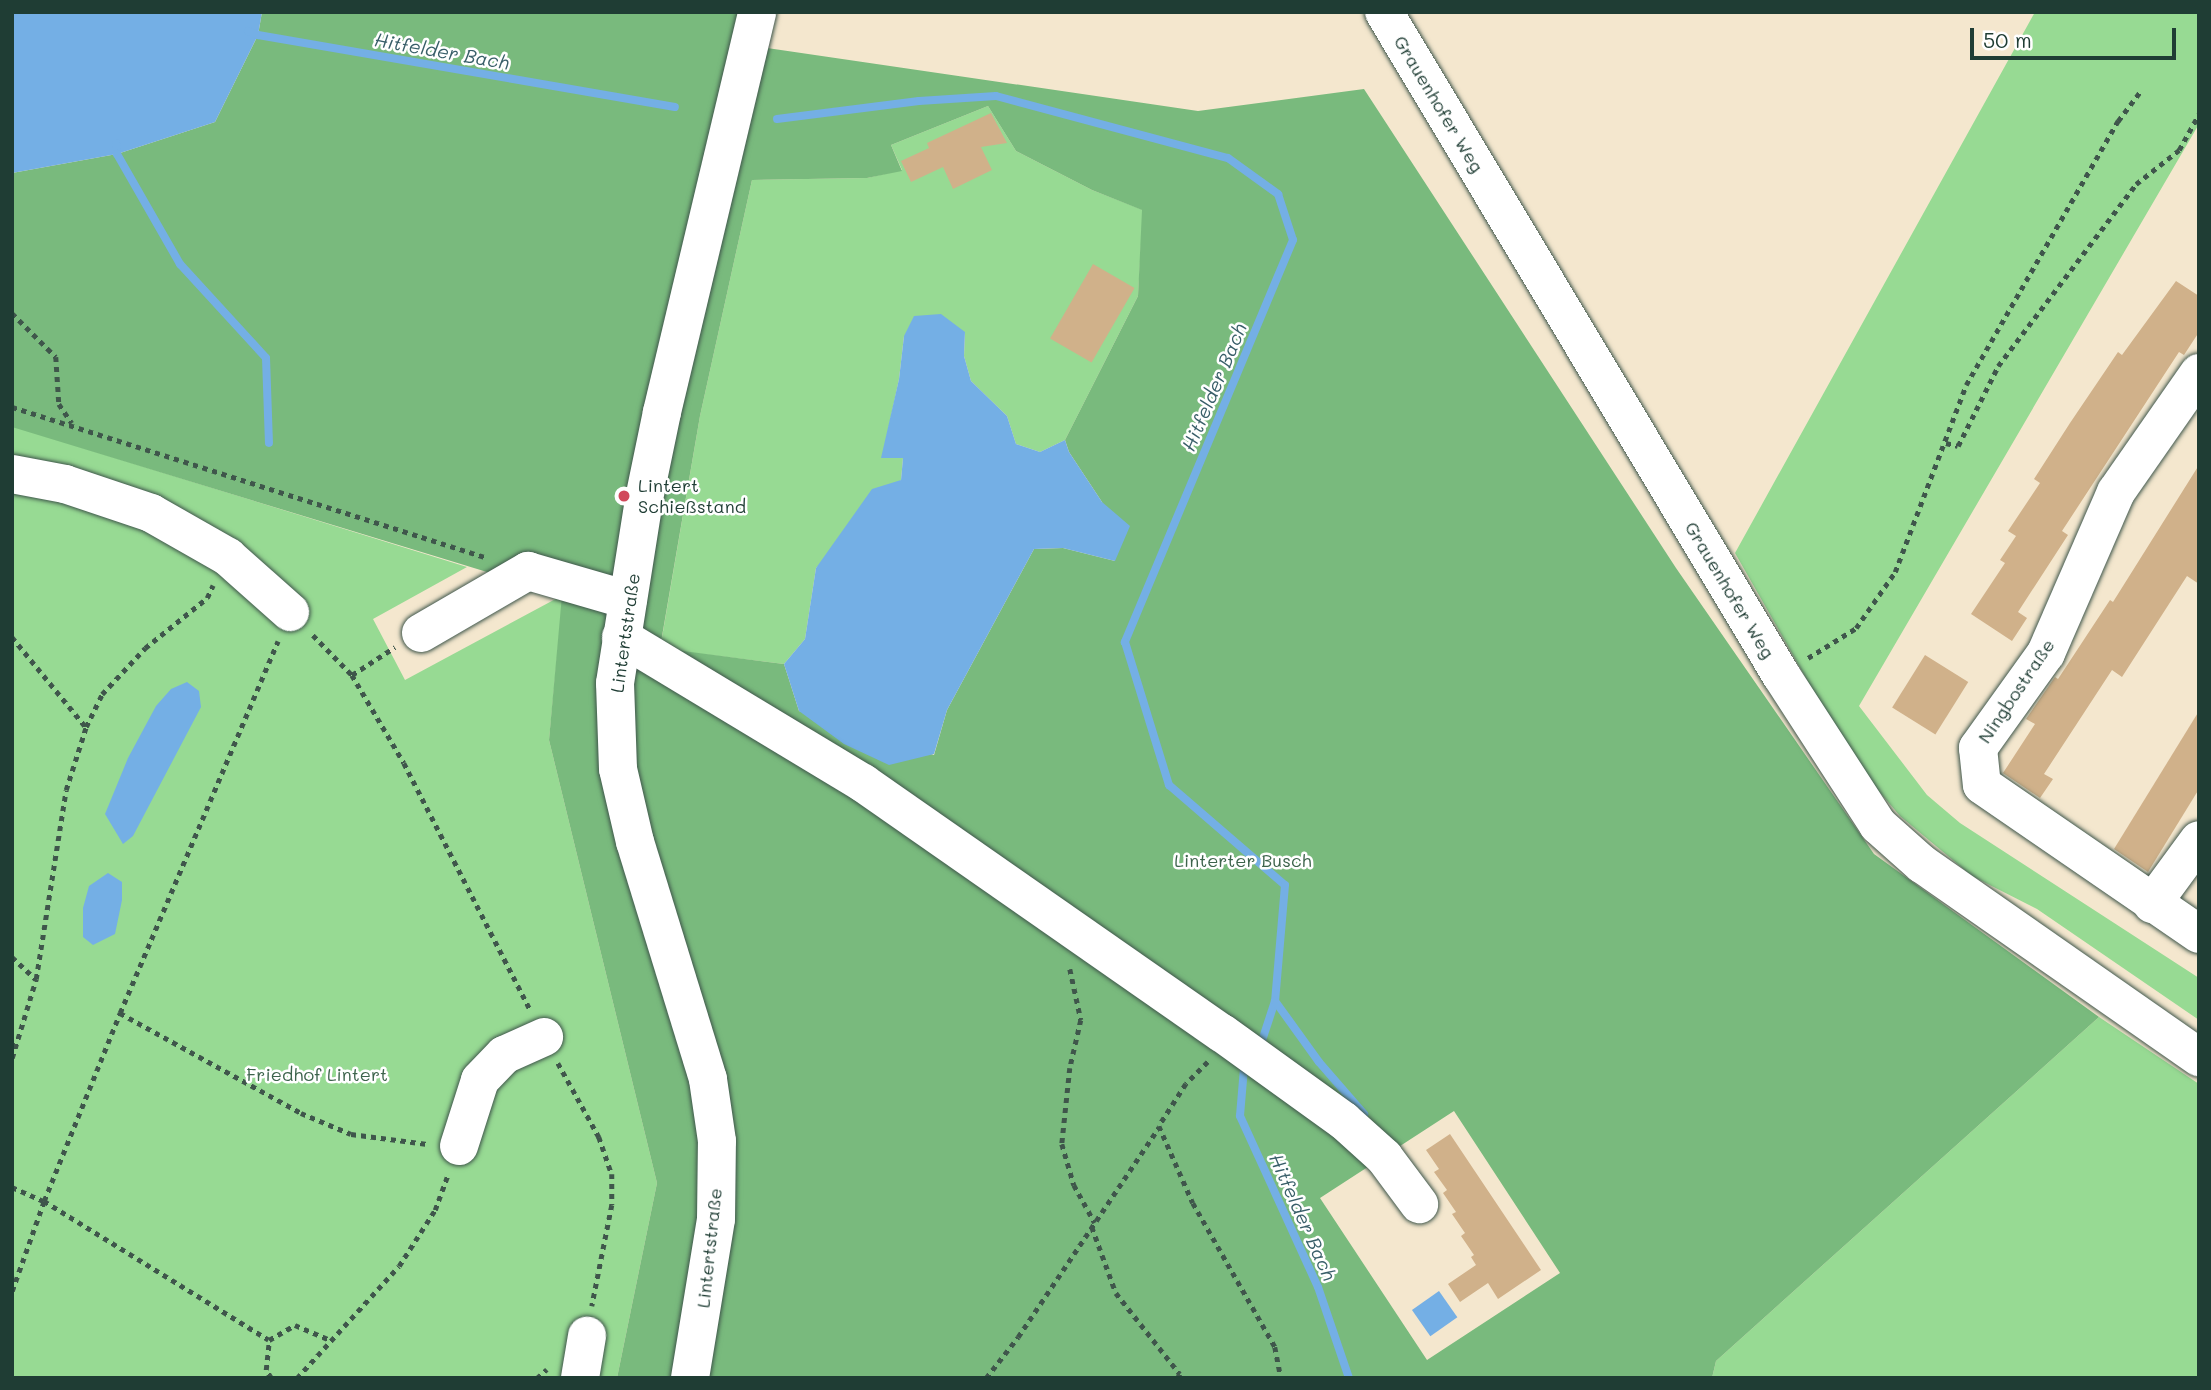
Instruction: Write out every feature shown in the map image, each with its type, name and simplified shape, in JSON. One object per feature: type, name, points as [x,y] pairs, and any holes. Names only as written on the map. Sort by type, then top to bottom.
[{"type":"street","name":"Lintertstraße","points":[[690,1378],[716,1219],[717,1141],[708,1079],[635,842],[618,769],[615,683],[644,499],[662,412],[757,12]]},
{"type":"street","name":"Grauenhofer Weg","points":[[1384,12],[1781,675],[1878,825],[1922,864],[2199,1057]]},
{"type":"street","name":"Ningbostraße","points":[[2199,373],[2116,492],[2046,653],[1978,748],[1982,785],[2152,904],[2199,933]]},
{"type":"street","points":[[12,474],[65,484],[151,513],[228,556],[290,612]]},
{"type":"street","points":[[421,633],[528,571],[628,600]]},
{"type":"street","points":[[621,637],[863,783],[1222,1033],[1344,1121],[1384,1157],[1419,1204]]},
{"type":"street","points":[[2152,904],[2199,840]]},
{"type":"street","points":[[459,1146],[480,1080],[504,1055],[544,1037]]},
{"type":"street","points":[[580,1378],[587,1336]]},
{"type":"path","points":[[1781,675],[1856,628],[1895,572],[1966,386],[2118,121],[2141,90]]},
{"type":"path","points":[[1946,443],[1958,446],[1998,366],[2136,184],[2179,150],[2199,114]]},
{"type":"path","points":[[12,313],[56,357],[59,404],[72,424]]},
{"type":"path","points":[[12,407],[528,571]]},
{"type":"path","points":[[12,1058],[36,979],[66,790],[86,727],[102,694],[145,648],[207,598],[228,556]]},
{"type":"path","points":[[12,1292],[44,1201],[120,1013],[290,612],[352,675],[421,633]]},
{"type":"path","points":[[12,637],[86,727]]},
{"type":"path","points":[[1063,922],[1051,936],[1071,972],[1081,1020],[1070,1068],[1062,1144],[1074,1185],[1093,1225],[1116,1293],[1180,1374],[1178,1378]]},
{"type":"path","points":[[12,957],[36,979]]},
{"type":"path","points":[[120,1013],[301,1113],[351,1134],[414,1144],[459,1146],[435,1210],[399,1266],[297,1378]]},
{"type":"path","points":[[986,1378],[1018,1337],[1186,1084],[1209,1060],[1222,1033]]},
{"type":"path","points":[[1159,1126],[1193,1203],[1275,1347],[1282,1378]]},
{"type":"path","points":[[12,1187],[44,1201],[269,1340]]},
{"type":"path","points":[[269,1340],[295,1325],[330,1340]]},
{"type":"path","points":[[269,1340],[266,1370],[271,1378]]},
{"type":"green space","name":"Linterter Busch","points":[[262,12],[769,12],[761,47],[1198,111],[1364,89],[1676,568],[1874,854],[2099,1017],[1716,1361],[1712,1378],[617,1378],[657,1183],[549,740],[562,595],[12,427],[12,173],[117,154],[215,122],[258,35]],"holes":[[[988,106],[1016,151],[1092,190],[1142,210],[1138,296],[1065,440],[1069,452],[1102,502],[1115,561],[1063,548],[1034,549],[947,710],[934,755],[799,711],[784,664],[660,648],[700,416],[752,180],[867,178],[902,171],[891,145]],[[1454,1111],[1560,1273],[1427,1360],[1320,1198]]]},
{"type":"green space","points":[[2035,12],[2199,12],[2199,124],[1859,706],[1927,795],[1960,823],[2199,978],[2199,1020],[2037,909],[1972,876],[1900,816],[1853,761],[1735,553]]},
{"type":"green space","points":[[988,106],[1016,151],[1092,190],[1143,210],[1138,296],[1065,440],[1040,452],[1016,444],[1007,416],[971,381],[964,356],[965,332],[904,336],[899,379],[882,458],[903,458],[901,480],[816,568],[805,639],[784,664],[660,649],[700,416],[752,180],[867,178],[902,170],[891,145]]},
{"type":"green space","name":"Friedhof Lintert","points":[[12,426],[467,567],[373,619],[405,680],[563,595],[549,740],[657,1183],[617,1378],[12,1378]]},
{"type":"green space","points":[[2099,1017],[2199,1084],[2199,1378],[1712,1378],[1716,1361]]},
{"type":"water","points":[[12,12],[262,12],[258,35],[215,122],[117,154],[12,173]]},
{"type":"water","points":[[941,314],[965,332],[964,356],[971,381],[1007,416],[1016,444],[1040,452],[1065,440],[1069,452],[1102,502],[1130,526],[1115,561],[1063,548],[1034,549],[947,710],[934,754],[889,765],[844,744],[799,711],[784,664],[805,639],[816,568],[872,489],[901,480],[903,458],[881,458],[899,379],[904,336],[914,316]]},
{"type":"water","points":[[187,682],[199,691],[201,707],[133,836],[123,844],[105,814],[128,758],[156,706],[171,689]]},
{"type":"water","points":[[108,873],[122,882],[122,900],[115,934],[93,945],[83,937],[83,908],[89,886]]},
{"type":"water","points":[[1439,1291],[1457,1317],[1430,1336],[1412,1310]]},
{"type":"building","points":[[991,113],[1007,143],[981,147],[992,170],[953,189],[943,167],[911,182],[901,161],[929,148],[927,143]]},
{"type":"building","points":[[1093,264],[1135,288],[1092,362],[1050,338]]},
{"type":"building","points":[[2176,281],[2199,296],[2199,332],[2184,355],[2179,352],[2062,531],[2068,535],[2018,612],[2027,618],[2012,641],[1971,614],[2005,563],[2000,560],[2016,536],[2008,531],[2040,483],[2034,479],[2070,423],[2118,352],[2122,355]]},
{"type":"building","points":[[2199,465],[2199,584],[2187,576],[2122,677],[2112,670],[2044,774],[2053,779],[2040,798],[2003,773],[2035,724],[2026,719],[2055,677],[2058,679],[2110,600],[2113,602]]},
{"type":"building","points":[[1925,655],[1968,682],[1935,735],[1892,708]]},
{"type":"building","points":[[2199,711],[2199,789],[2148,872],[2114,849]]},
{"type":"building","points":[[1450,1134],[1541,1270],[1498,1299],[1488,1283],[1460,1302],[1448,1284],[1476,1265],[1471,1257],[1474,1255],[1461,1236],[1465,1233],[1452,1214],[1456,1212],[1443,1193],[1447,1190],[1434,1172],[1439,1169],[1426,1150]]},
{"type":"waterway","name":"Hitfelder Bach","points":[[248,31],[258,35],[675,107]]},
{"type":"waterway","name":"Hitfelder Bach","points":[[777,119],[919,101],[996,96],[1228,158],[1278,194],[1293,240],[1125,642],[1169,785],[1285,885],[1275,1001],[1260,1047]]},
{"type":"waterway","points":[[116,143],[117,154],[180,264],[266,358],[269,443]]},
{"type":"waterway","points":[[1275,1001],[1319,1062],[1364,1114]]},
{"type":"waterway","name":"Hitfelder Bach","points":[[1244,1068],[1240,1116],[1318,1287],[1349,1378]]},
{"type":"place","name":"Lintert Schießstand","points":[[624,496]]}]
